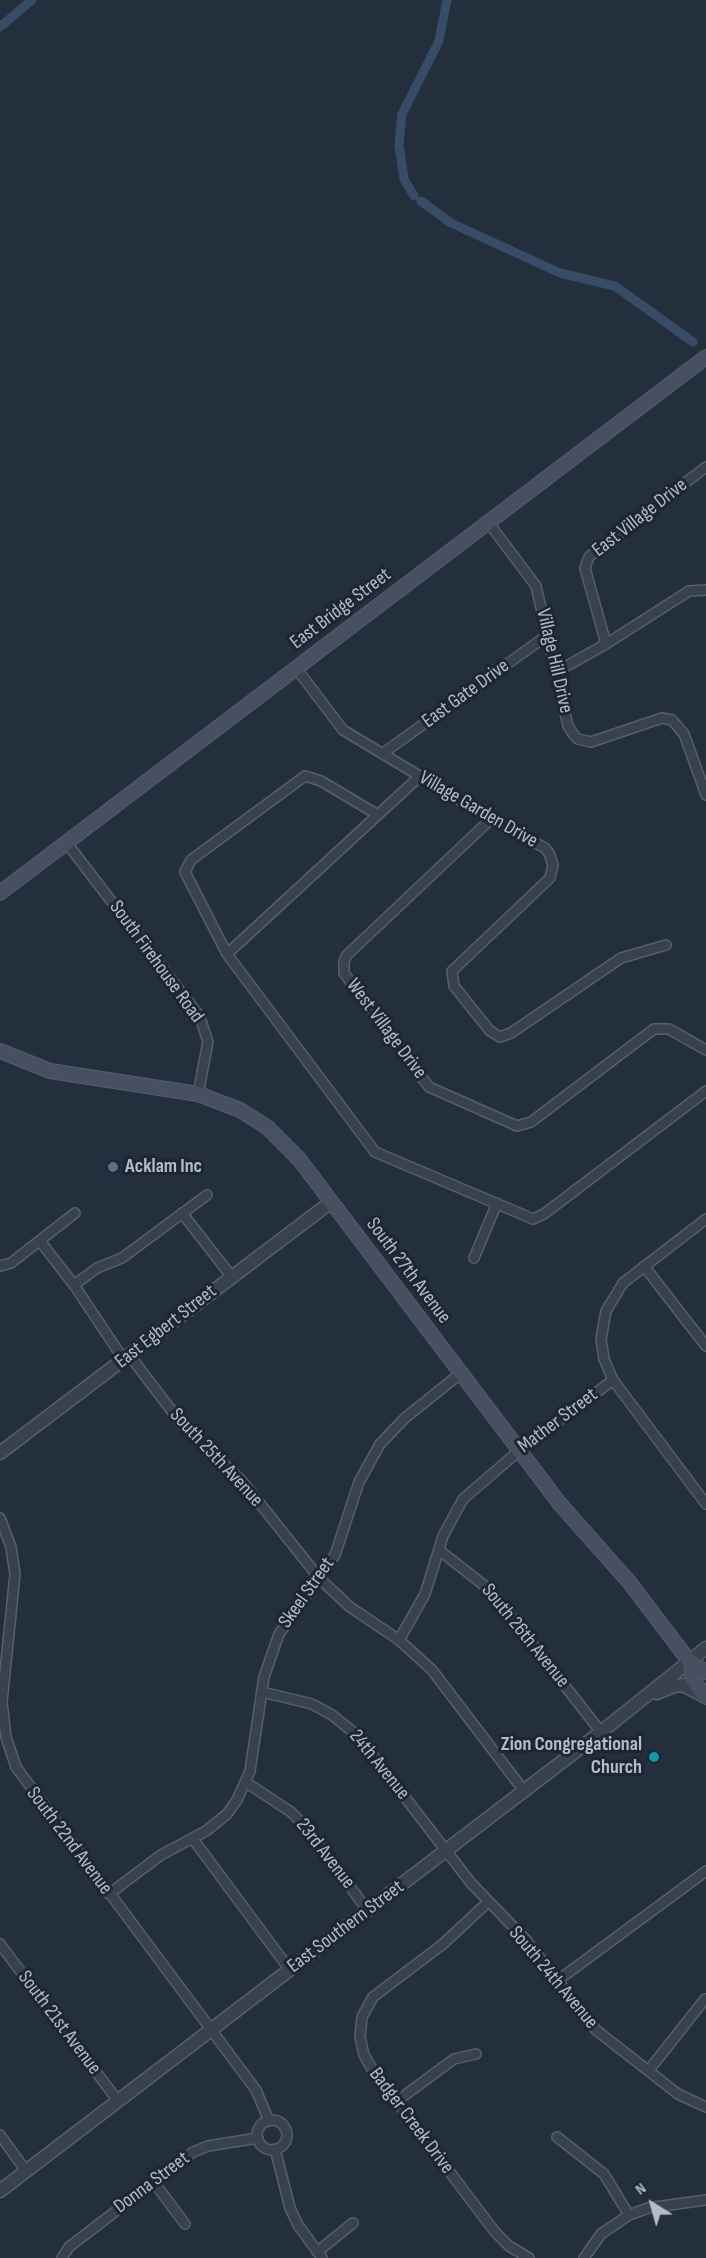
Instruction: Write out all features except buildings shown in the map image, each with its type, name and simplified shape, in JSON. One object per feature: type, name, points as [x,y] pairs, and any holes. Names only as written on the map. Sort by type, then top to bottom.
[{"type":"main road","name":"East Bridge Street","points":[[0,893],[706,357]]},
{"type":"main road","name":"South 27th Avenue","points":[[0,1052],[50,1071],[198,1094],[231,1106],[267,1127],[292,1151],[560,1504],[630,1583],[689,1661],[706,1672]]},
{"type":"main road","name":"South 27th Avenue","points":[[689,1661],[693,1680],[706,1697]]},
{"type":"street","name":"East Village Drive","points":[[606,644],[586,575],[589,557],[706,467]]},
{"type":"street","name":"Village Hill Drive","points":[[488,522],[536,586],[549,634],[568,726],[578,739],[591,742],[662,718],[672,720],[684,734],[706,795]]},
{"type":"street","points":[[556,672],[606,644],[689,591],[706,590]]},
{"type":"street","name":"East Gate Drive","points":[[382,754],[549,634]]},
{"type":"street","name":"Village Garden Drive","points":[[296,668],[343,730],[419,777],[545,848],[552,865],[549,878],[452,970],[452,981],[458,992],[496,1036],[511,1033],[621,958],[666,945]]},
{"type":"street","points":[[378,814],[321,781],[305,776],[191,860],[185,868],[186,878],[227,954],[375,1152],[530,1218],[539,1217],[706,1091]]},
{"type":"street","points":[[227,954],[419,777]]},
{"type":"street","name":"West Village Drive","points":[[491,819],[346,955],[344,961],[344,973],[429,1087],[517,1126],[531,1122],[654,1029],[669,1029],[706,1050]]},
{"type":"street","name":"South Firehouse Road","points":[[66,842],[200,1017],[208,1042],[198,1094]]},
{"type":"street","points":[[74,1284],[97,1268],[122,1258],[207,1195]]},
{"type":"street","name":"East Egbert Street","points":[[0,1453],[331,1202]]},
{"type":"street","points":[[474,1258],[496,1203]]},
{"type":"street","points":[[0,1266],[11,1263],[75,1213]]},
{"type":"street","points":[[182,1213],[232,1277]]},
{"type":"street","name":"Mather Street","points":[[399,1640],[424,1594],[452,1516],[464,1499],[520,1450],[613,1380],[602,1349],[604,1318],[617,1290],[644,1266],[706,1219]]},
{"type":"street","name":"South 25th Avenue","points":[[40,1241],[127,1358],[181,1423],[242,1481],[320,1579],[357,1612],[399,1640],[432,1670],[524,1791]]},
{"type":"street","points":[[644,1266],[706,1346]]},
{"type":"street","name":"Skeel Street","points":[[109,1894],[161,1855],[192,1839],[227,1814],[247,1783],[267,1667],[279,1634],[291,1614],[320,1579],[334,1555],[359,1482],[380,1444],[405,1418],[461,1374]]},
{"type":"street","points":[[613,1380],[706,1504]]},
{"type":"street","name":"South 22nd Avenue","points":[[0,1518],[11,1547],[15,1574],[1,1722],[9,1751],[22,1777],[256,2090],[269,2121]]},
{"type":"street","name":"South 26th Avenue","points":[[439,1550],[490,1590],[601,1732]]},
{"type":"street","name":"East Southern Street","points":[[0,2191],[601,1732],[706,1648]]},
{"type":"street","points":[[640,1701],[678,1685],[690,1688],[706,1697]]},
{"type":"street","name":"24th Avenue","points":[[262,1692],[312,1704],[350,1728],[367,1745],[446,1851]]},
{"type":"street","name":"23rd Avenue","points":[[247,1783],[291,1812],[307,1828],[368,1911]]},
{"type":"street","points":[[192,1839],[290,1970]]},
{"type":"street","name":"South 24th Avenue","points":[[446,1851],[487,1903],[526,1940],[596,2030],[678,2094],[706,2107]]},
{"type":"street","points":[[557,1981],[706,1871]]},
{"type":"street","points":[[349,2025],[360,2027],[366,2009],[378,1992],[443,1944],[487,1903]]},
{"type":"street","name":"South 21st Avenue","points":[[0,1944],[118,2101]]},
{"type":"street","points":[[649,2070],[705,1999]]},
{"type":"street","name":"Badger Creek Drive","points":[[360,2027],[361,2045],[367,2061],[397,2102],[495,2232],[509,2246],[530,2258]]},
{"type":"street","points":[[397,2102],[454,2059],[476,2054]]},
{"type":"street","points":[[269,2121],[281,2124],[286,2132],[285,2142],[275,2149],[265,2148],[258,2138],[259,2128],[269,2121]]},
{"type":"street","points":[[0,2135],[26,2171]]},
{"type":"street","points":[[557,2137],[607,2177],[629,2215]]},
{"type":"street","name":"Donna Street","points":[[62,2258],[69,2247],[193,2152],[208,2146],[258,2138]]},
{"type":"street","points":[[275,2149],[290,2208],[298,2225],[320,2255],[353,2223]]},
{"type":"street","points":[[153,2181],[185,2224]]},
{"type":"street","points":[[584,2258],[601,2234],[629,2215],[648,2208],[706,2200]]},
{"type":"waterway","points":[[0,27],[32,0]]},
{"type":"waterway","points":[[414,196],[404,179],[399,145],[402,114],[439,41],[447,0]]},
{"type":"waterway","points":[[421,201],[451,223],[560,273],[615,286],[693,342]]},
{"type":"place","name":"Acklam Inc","points":[[113,1167]]},
{"type":"place","name":"Zion Congregational Church","points":[[654,1757]]}]
